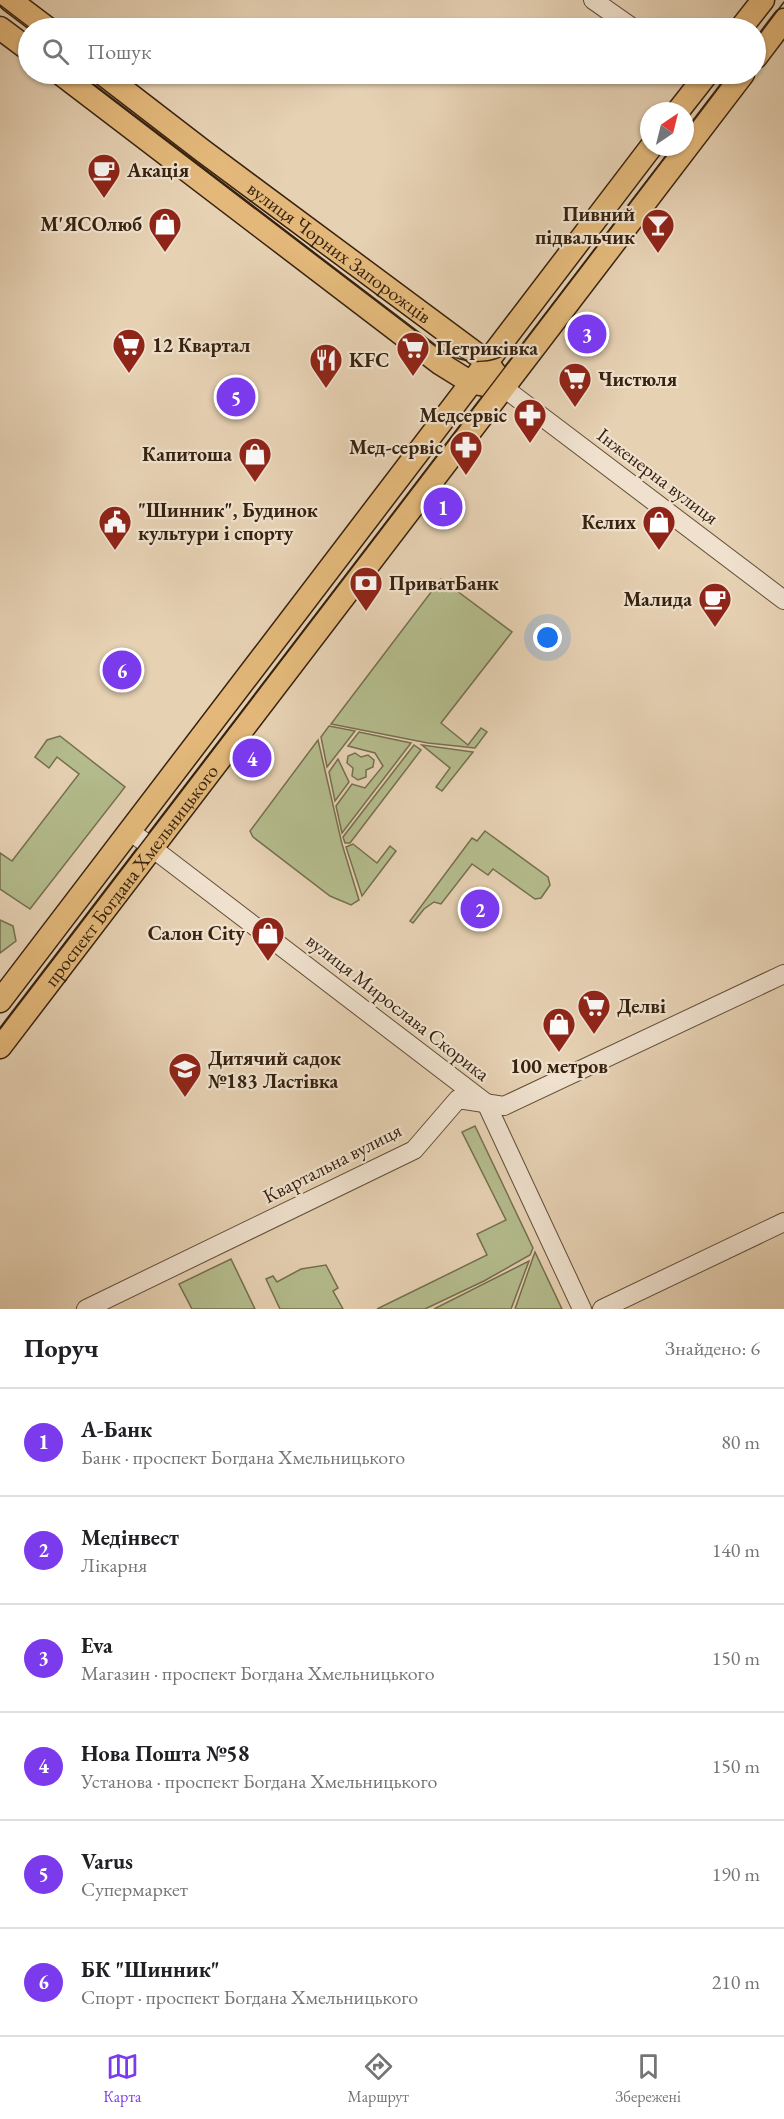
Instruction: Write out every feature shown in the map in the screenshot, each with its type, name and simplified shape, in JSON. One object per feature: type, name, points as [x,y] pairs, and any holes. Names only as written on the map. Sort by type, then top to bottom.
[{"type":"main road","points":[[10,0],[34,18]]},
{"type":"main road","points":[[749,18],[763,0]]},
{"type":"main road","points":[[766,44],[784,20]]},
{"type":"main road","points":[[0,28],[18,42]]},
{"type":"main road","name":"вулиця Чорних Запорожців","points":[[74,84],[441,364],[470,382],[504,387]]},
{"type":"main road","name":"вулиця Чорних Запорожців","points":[[117,84],[486,361],[504,387]]},
{"type":"main road","points":[[684,102],[696,84]]},
{"type":"main road","name":"проспект Богдана Хмельницького","points":[[0,1047],[735,84]]},
{"type":"main road","name":"проспект Богдана Хмельницького","points":[[0,1001],[644,156]]},
{"type":"main road","points":[[322,274],[338,252]]},
{"type":"main road","points":[[332,564],[356,581]]},
{"type":"street","points":[[593,0],[619,18]]},
{"type":"street","points":[[713,84],[727,95]]},
{"type":"street","name":"Інженерна вулиця","points":[[504,387],[784,600]]},
{"type":"street","name":"вулиця Мирослава Скорика","points":[[129,831],[486,1103],[582,1309]]},
{"type":"street","points":[[51,934],[73,951]]},
{"type":"street","name":"Квартальна вулиця","points":[[86,1309],[414,1150],[459,1099],[504,1106],[784,974]]},
{"type":"street","points":[[602,1309],[784,1222]]},
{"type":"green space","points":[[441,579],[512,632],[441,723],[468,745],[481,728],[487,732],[475,748],[428,743],[331,724]]},
{"type":"green space","points":[[329,726],[355,731],[327,767],[321,737]]},
{"type":"green space","points":[[359,732],[411,743],[342,833],[336,806],[352,784],[365,788],[383,766],[375,753],[348,746]]},
{"type":"green space","points":[[60,736],[125,787],[30,909],[0,889],[0,853],[12,861],[79,774],[57,757],[49,768],[35,757],[47,740]]},
{"type":"green space","points":[[318,740],[342,844],[359,900],[351,905],[330,896],[253,837],[250,831]]},
{"type":"green space","points":[[414,745],[421,750],[350,843],[345,843],[343,837]]},
{"type":"green space","points":[[422,745],[473,752],[442,791],[436,787],[450,768]]},
{"type":"green space","points":[[355,753],[361,757],[368,755],[374,760],[373,767],[366,770],[366,777],[358,780],[352,776],[353,768],[347,763],[348,756]]},
{"type":"green space","points":[[338,759],[349,782],[335,801],[329,772]]},
{"type":"green space","points":[[485,831],[548,877],[550,885],[541,898],[535,899],[493,869],[488,875],[472,864],[441,904],[434,902],[424,909],[413,923],[410,921],[472,838],[477,841]]},
{"type":"green space","points":[[353,844],[377,863],[390,846],[396,851],[362,896],[346,847]]},
{"type":"green space","points":[[0,920],[13,926],[16,941],[0,953]]},
{"type":"green space","points":[[475,1126],[533,1248],[530,1255],[484,1281],[425,1309],[377,1309],[487,1255],[477,1234],[506,1220],[462,1132]]},
{"type":"green space","points":[[535,1252],[562,1309],[515,1309]]},
{"type":"green space","points":[[231,1259],[255,1309],[192,1309],[179,1284]]},
{"type":"green space","points":[[529,1261],[511,1309],[434,1309]]},
{"type":"green space","points":[[326,1265],[338,1288],[333,1291],[343,1309],[280,1309],[266,1279],[273,1276],[277,1282],[301,1269]]},
{"type":"tram line","points":[[766,26],[784,2]]},
{"type":"tram line","points":[[0,5],[18,19]]},
{"type":"tram line","points":[[92,84],[443,352],[461,359],[480,361],[498,358],[515,349]]},
{"type":"tram line","points":[[694,120],[721,84]]},
{"type":"tram line","points":[[0,1029],[666,156]]},
{"type":"place","name":"Акація","points":[[104,199]]},
{"type":"place","name":"М'ЯСОлюб","points":[[165,253]]},
{"type":"place","name":"Пивний підвальчик","points":[[658,254]]},
{"type":"place","name":"Eva","points":[[587,334]]},
{"type":"place","name":"12 Квартал","points":[[129,374]]},
{"type":"place","name":"Петриківка","points":[[413,377]]},
{"type":"place","name":"KFC","points":[[326,389]]},
{"type":"place","name":"Varus","points":[[236,397]]},
{"type":"place","name":"Чистюля","points":[[575,408]]},
{"type":"place","name":"Медсервіс","points":[[530,444]]},
{"type":"place","name":"Мед-сервіс","points":[[466,476]]},
{"type":"place","name":"Капитоша","points":[[255,483]]},
{"type":"place","name":"А-Банк","points":[[443,507]]},
{"type":"place","name":"\"Шинник\", Будинок культури і спорту","points":[[115,551]]},
{"type":"place","name":"Келих","points":[[659,551]]},
{"type":"place","name":"ПриватБанк","points":[[366,612]]},
{"type":"place","name":"Малида","points":[[715,628]]},
{"type":"place","name":"БК \"Шинник\"","points":[[122,670]]},
{"type":"place","name":"Нова Пошта №58","points":[[252,758]]},
{"type":"place","name":"Медінвест","points":[[480,909]]},
{"type":"place","name":"Салон City","points":[[268,962]]},
{"type":"place","name":"Делві","points":[[594,1035]]},
{"type":"place","name":"100 метров","points":[[559,1053]]},
{"type":"place","name":"Дитячий садок №183 Ластівка","points":[[185,1098]]}]
